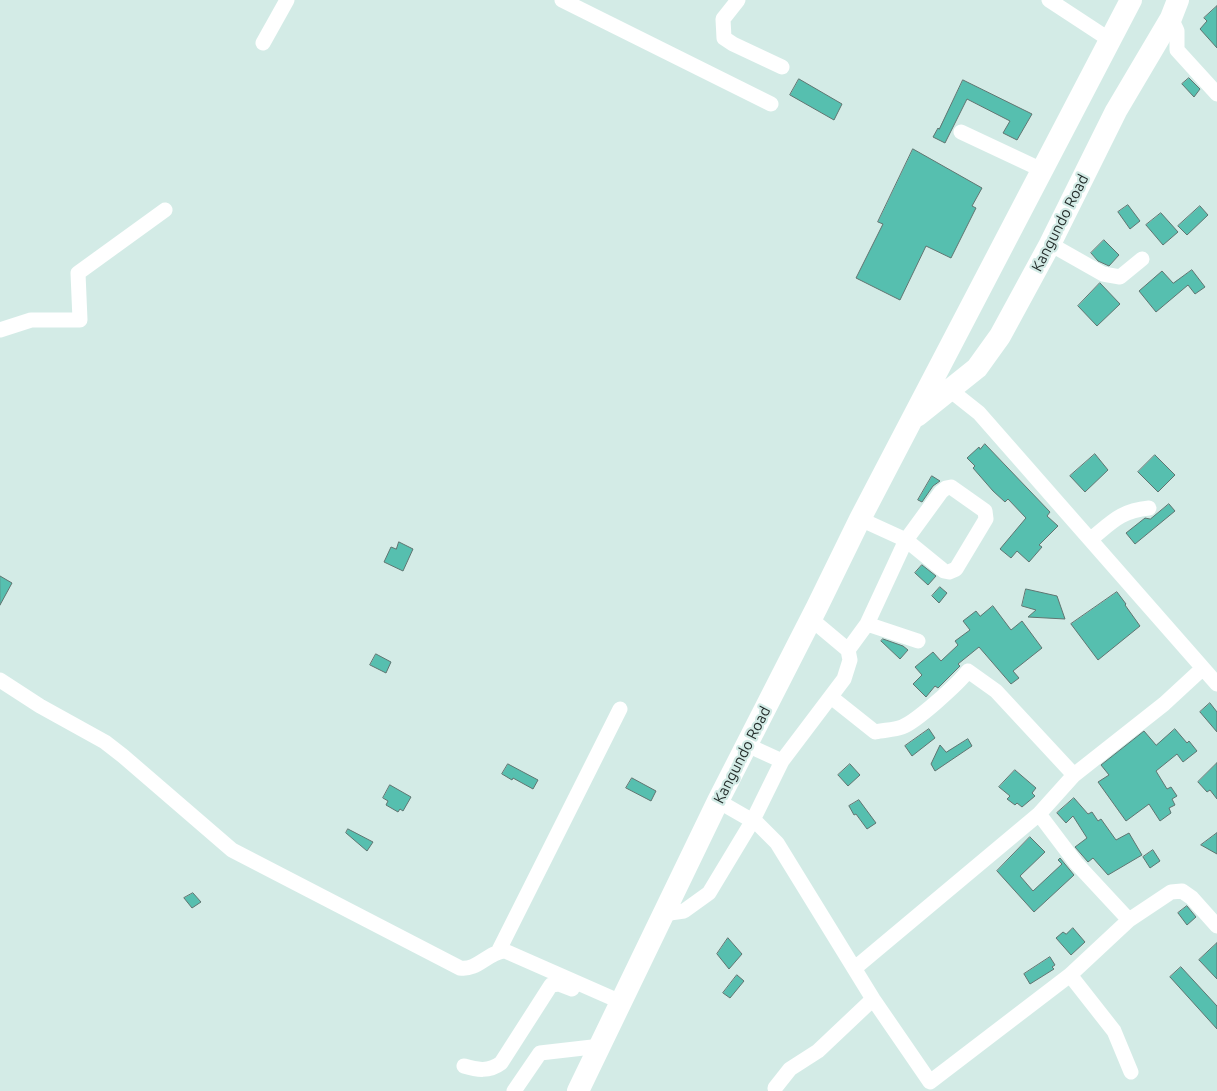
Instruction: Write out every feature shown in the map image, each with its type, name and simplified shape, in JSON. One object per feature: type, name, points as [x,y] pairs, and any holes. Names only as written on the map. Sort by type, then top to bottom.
[{"type":"highway","name":"Kangundo Road","points":[[578,1091],[718,801],[860,519],[1131,0]]},
{"type":"highway","name":"Kangundo Road","points":[[910,421],[977,368],[1000,336],[1050,244],[1116,112],[1174,9]]},
{"type":"highway","points":[[1081,98],[1084,106],[1090,110],[1100,113],[1116,112]]},
{"type":"street","points":[[263,44],[287,0]]},
{"type":"street","points":[[562,0],[772,104]]},
{"type":"street","points":[[738,0],[723,19],[724,38],[782,68]]},
{"type":"street","points":[[1049,0],[1068,5],[1110,40]]},
{"type":"street","points":[[1174,9],[1177,50],[1217,94]]},
{"type":"street","points":[[961,132],[1042,170]]},
{"type":"street","points":[[0,330],[31,320],[80,320],[78,273],[165,210]]},
{"type":"street","points":[[1050,244],[1096,270],[1111,276],[1120,277],[1142,259]]},
{"type":"street","points":[[950,390],[980,413],[1216,681]]},
{"type":"street","points":[[848,650],[867,624],[906,540],[941,492],[951,487],[985,511],[986,519],[956,569],[950,572],[944,571],[906,540],[860,519]]},
{"type":"street","points":[[1091,539],[1120,514],[1135,509],[1149,508]]},
{"type":"street","points":[[663,914],[684,911],[709,893],[753,820],[782,761],[844,679],[850,660],[848,650],[811,619]]},
{"type":"street","points":[[867,624],[918,641]]},
{"type":"street","points":[[854,968],[1040,814],[1074,775],[1164,704],[1203,668]]},
{"type":"street","points":[[831,697],[875,732],[903,727],[930,707],[963,678],[968,671],[996,691],[1074,775]]},
{"type":"street","points":[[0,680],[40,706],[105,742],[232,850],[460,968],[472,968],[498,952],[620,709]]},
{"type":"street","points":[[747,745],[782,761]]},
{"type":"street","points":[[718,801],[753,820],[777,843],[873,999],[933,1087],[1070,975],[1129,920],[1171,892],[1182,891],[1192,898],[1217,926]]},
{"type":"street","points":[[1040,814],[1076,863],[1129,920]]},
{"type":"street","points":[[498,952],[510,953],[618,1006]]},
{"type":"street","points":[[1070,975],[1114,1031],[1131,1072]]},
{"type":"street","points":[[464,1066],[483,1070],[496,1067],[501,1063],[551,985],[559,984],[618,1006]]},
{"type":"street","points":[[775,1088],[790,1069],[818,1051],[873,999]]},
{"type":"street","points":[[514,1091],[540,1053],[601,1046]]},
{"type":"building","points":[[1217,6],[1217,48],[1200,29],[1207,21],[1204,18]]},
{"type":"building","points":[[1189,78],[1200,89],[1194,97],[1182,84]]},
{"type":"building","points":[[799,79],[842,104],[834,120],[790,95]]},
{"type":"building","points":[[963,80],[1032,114],[1017,140],[1003,133],[1010,121],[967,99],[945,143],[933,137],[939,129]]},
{"type":"building","points":[[913,149],[982,188],[972,206],[976,208],[951,258],[926,246],[900,300],[856,278],[883,224],[878,222]]},
{"type":"building","points":[[1128,205],[1140,221],[1130,229],[1118,212]]},
{"type":"building","points":[[1200,206],[1208,215],[1187,235],[1178,226]]},
{"type":"building","points":[[1161,213],[1178,232],[1163,245],[1146,225]]},
{"type":"building","points":[[1104,240],[1119,255],[1109,266],[1098,261],[1091,253]]},
{"type":"building","points":[[1192,270],[1205,287],[1195,294],[1188,285],[1156,312],[1139,291],[1162,271],[1173,283]]},
{"type":"building","points":[[1100,283],[1120,304],[1097,326],[1078,306]]},
{"type":"building","points":[[985,444],[1050,512],[1047,516],[1058,526],[1039,545],[1042,547],[1029,562],[1017,551],[1011,558],[1000,549],[1026,518],[1008,499],[1005,502],[993,491],[967,458]]},
{"type":"building","points":[[1095,454],[1108,470],[1085,492],[1070,476]]},
{"type":"building","points":[[1155,455],[1175,475],[1158,492],[1138,472]]},
{"type":"building","points":[[932,476],[940,481],[933,486],[922,502],[918,500]]},
{"type":"building","points":[[1169,504],[1175,511],[1135,544],[1126,533],[1145,518],[1150,519]]},
{"type":"building","points":[[399,542],[413,549],[403,571],[384,562],[391,547],[396,549]]},
{"type":"building","points":[[922,565],[936,576],[928,585],[915,573]]},
{"type":"building","points":[[0,576],[12,583],[0,605]]},
{"type":"building","points":[[940,587],[947,593],[939,603],[932,596]]},
{"type":"building","points":[[1026,589],[1057,596],[1065,619],[1028,617],[1036,610],[1022,606]]},
{"type":"building","points":[[1117,592],[1140,626],[1098,660],[1071,624]]},
{"type":"building","points":[[993,606],[1011,630],[1022,621],[1042,648],[1013,671],[1019,678],[1011,684],[979,647],[958,664],[960,666],[938,688],[935,686],[926,697],[913,684],[922,675],[915,667],[933,652],[941,661],[958,645],[955,641],[970,630],[963,621],[976,611],[980,616]]},
{"type":"building","points":[[883,639],[903,646],[908,650],[900,659],[881,641]]},
{"type":"building","points":[[376,654],[391,662],[386,673],[370,665]]},
{"type":"building","points":[[1210,703],[1217,712],[1217,732],[1200,712]]},
{"type":"building","points":[[929,729],[935,738],[912,756],[905,746]]},
{"type":"building","points":[[1175,729],[1197,751],[1183,762],[1177,754],[1156,771],[1167,789],[1171,787],[1177,796],[1172,799],[1175,805],[1169,808],[1171,813],[1160,821],[1149,804],[1126,821],[1098,782],[1109,775],[1101,765],[1144,731],[1156,745]]},
{"type":"building","points":[[968,739],[972,746],[935,771],[931,764],[940,745],[946,752]]},
{"type":"building","points":[[1217,763],[1217,799],[1210,790],[1207,792],[1198,782]]},
{"type":"building","points":[[508,764],[538,780],[533,789],[502,774]]},
{"type":"building","points":[[850,764],[860,775],[848,786],[838,775]]},
{"type":"building","points":[[1015,770],[1036,788],[1032,793],[1035,796],[1022,807],[1017,803],[1015,805],[1007,799],[1010,796],[999,787]]},
{"type":"building","points":[[632,778],[656,791],[651,801],[626,788]]},
{"type":"building","points":[[390,785],[411,797],[403,811],[400,809],[398,812],[386,805],[388,801],[383,798]]},
{"type":"building","points":[[1074,798],[1088,814],[1092,812],[1098,821],[1101,819],[1116,840],[1129,833],[1142,855],[1108,875],[1093,858],[1088,862],[1075,847],[1087,838],[1073,816],[1066,823],[1057,813]]},
{"type":"building","points":[[859,800],[876,823],[867,829],[856,814],[854,815],[849,806]]},
{"type":"building","points":[[348,829],[373,842],[367,851],[346,833]]},
{"type":"building","points":[[1217,833],[1217,854],[1201,845]]},
{"type":"building","points":[[1030,837],[1045,852],[1020,876],[1033,891],[1062,864],[1058,860],[1060,858],[1074,875],[1034,912],[997,871]]},
{"type":"building","points":[[1153,850],[1160,861],[1150,868],[1143,857]]},
{"type":"building","points":[[193,893],[201,902],[192,908],[184,898]]},
{"type":"building","points":[[1187,906],[1196,917],[1187,925],[1178,913]]},
{"type":"building","points":[[1073,928],[1085,942],[1071,955],[1056,938],[1063,932],[1066,934]]},
{"type":"building","points":[[728,938],[742,954],[729,969],[717,954]]},
{"type":"building","points":[[1217,943],[1217,979],[1199,960]]},
{"type":"building","points":[[1050,957],[1055,965],[1052,967],[1054,969],[1030,984],[1024,974]]},
{"type":"building","points":[[1181,967],[1217,1006],[1217,1029],[1170,977]]},
{"type":"building","points":[[737,975],[744,981],[730,998],[723,993]]}]
